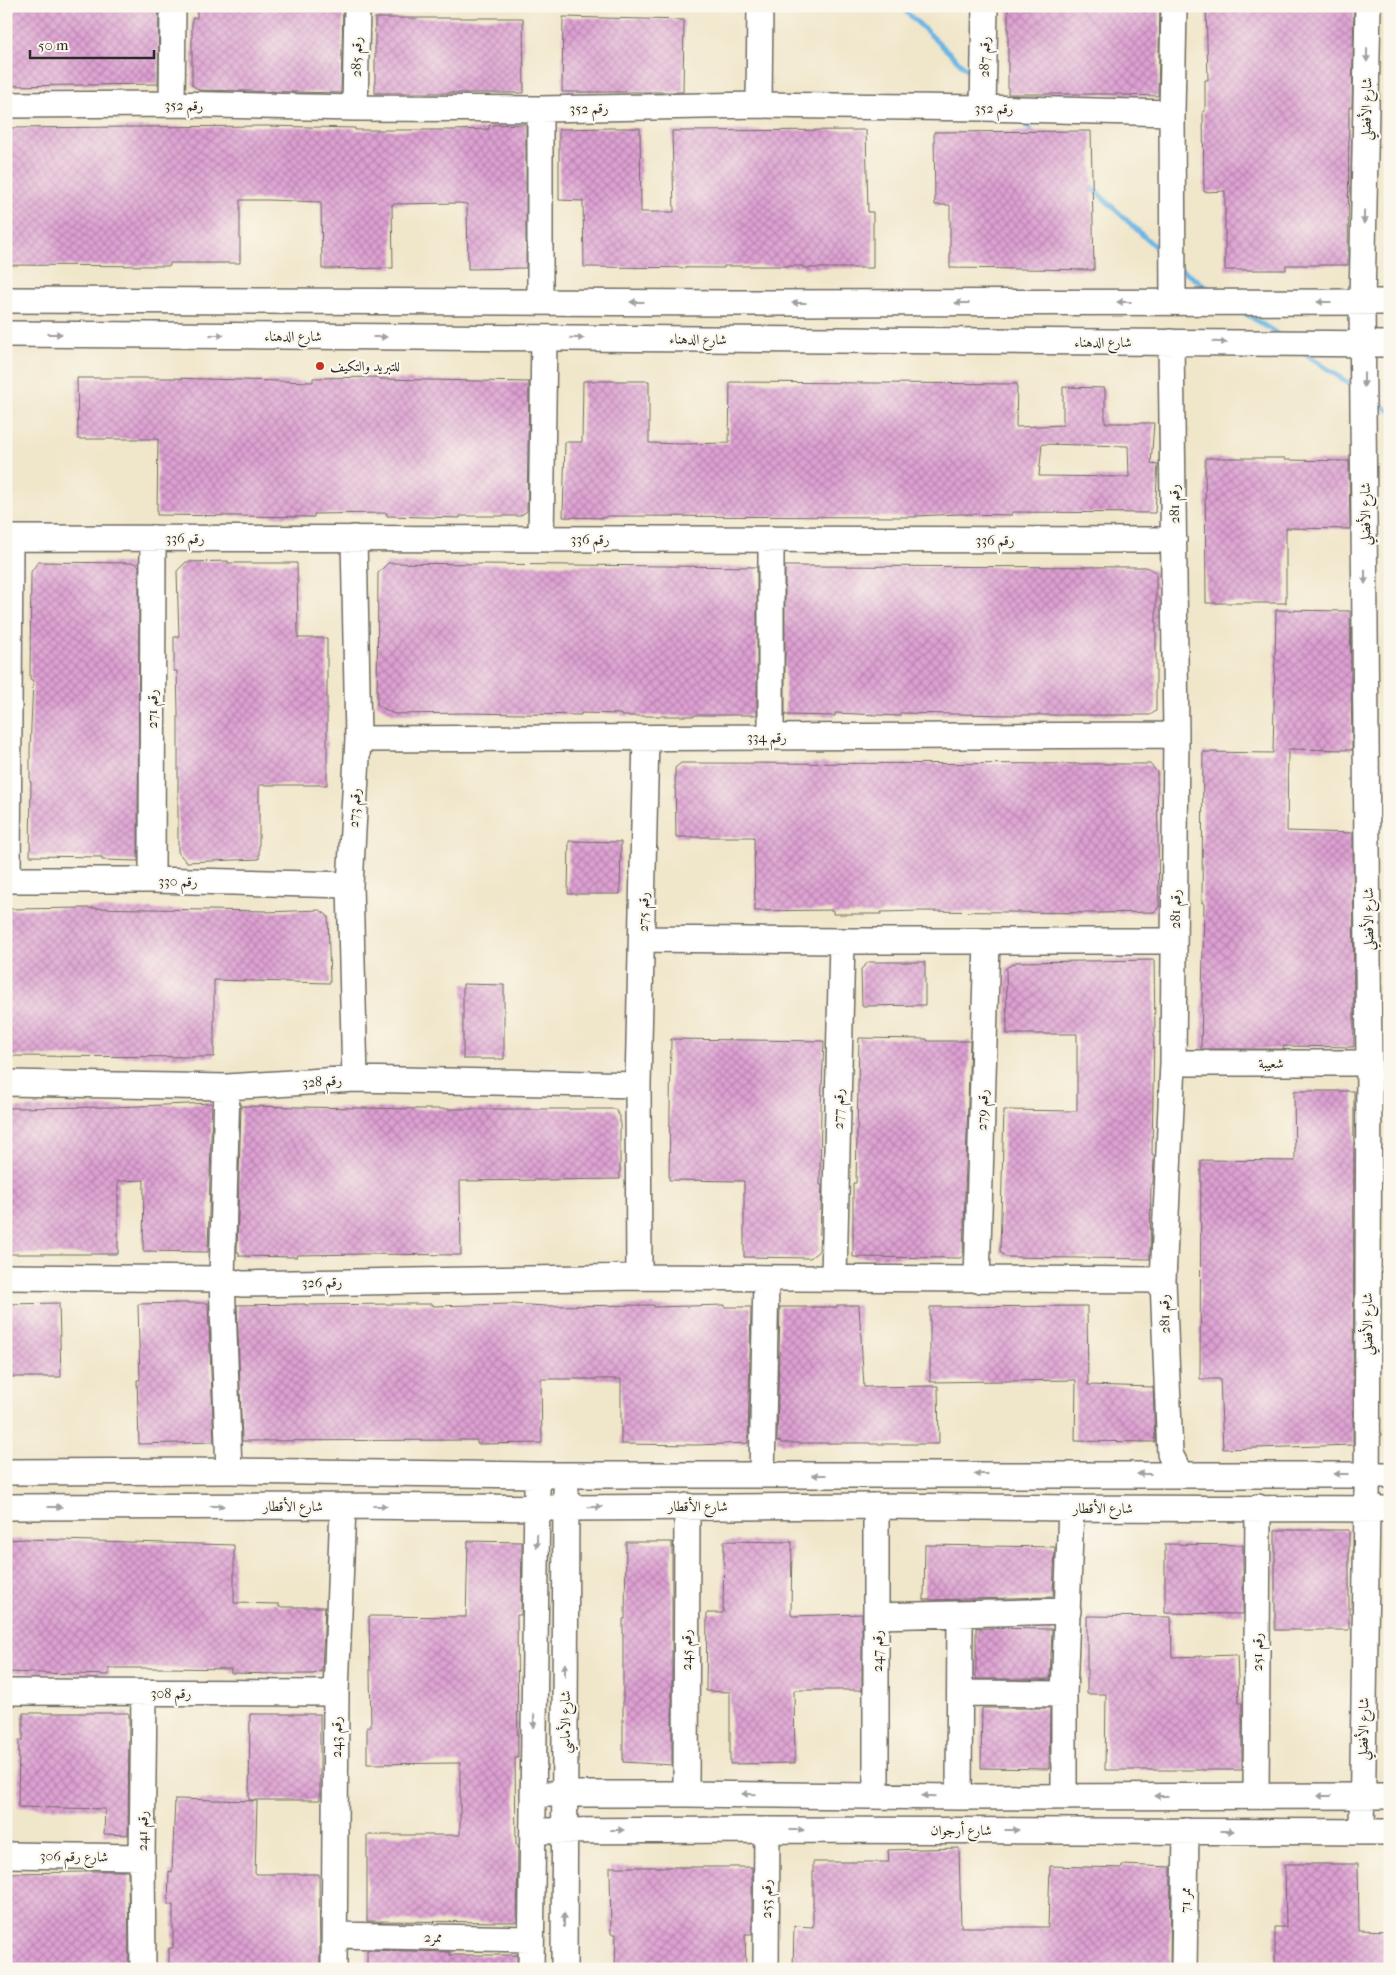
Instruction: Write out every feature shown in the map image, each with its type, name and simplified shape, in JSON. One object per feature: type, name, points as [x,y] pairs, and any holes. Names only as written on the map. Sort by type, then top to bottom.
[{"type":"street","points":[[172,104],[173,6]]},
{"type":"street","name":"رقم 285","points":[[355,108],[357,6]]},
{"type":"street","points":[[759,105],[760,6]]},
{"type":"street","name":"رقم 287","points":[[983,108],[985,6]]},
{"type":"street","points":[[1173,302],[1172,113],[1174,6]]},
{"type":"street","name":"شارع الأفضلي","points":[[1362,1832],[1362,1796],[1378,1508],[1369,1063],[1364,345],[1362,302],[1368,6]]},
{"type":"street","name":"رقم 352","points":[[6,105],[172,104],[355,108],[540,109],[759,105],[1172,113]]},
{"type":"street","points":[[540,109],[540,302]]},
{"type":"street","points":[[6,300],[1390,302]]},
{"type":"street","name":"شارع الدهناء","points":[[6,334],[1390,344]]},
{"type":"street","points":[[541,538],[544,338]]},
{"type":"street","name":"رقم 281","points":[[1171,342],[1176,735],[1174,1063],[1163,1280],[1170,1454],[1180,1474]]},
{"type":"street","points":[[7,880],[8,538]]},
{"type":"street","name":"رقم 336","points":[[8,538],[1174,540]]},
{"type":"street","name":"رقم 271","points":[[152,880],[153,538]]},
{"type":"street","name":"رقم 273","points":[[354,538],[358,740],[350,885],[355,1079]]},
{"type":"street","points":[[771,539],[771,737]]},
{"type":"street","name":"رقم 334","points":[[358,740],[1176,735]]},
{"type":"street","name":"رقم 275","points":[[639,1277],[638,1085],[643,939],[646,738]]},
{"type":"street","name":"رقم 330","points":[[7,880],[152,880],[350,885]]},
{"type":"street","points":[[643,939],[1174,941]]},
{"type":"street","name":"رقم 277","points":[[834,1278],[842,941]]},
{"type":"street","name":"رقم 279","points":[[977,1280],[987,941]]},
{"type":"street","name":"شعيبة","points":[[1174,1063],[1369,1063]]},
{"type":"street","name":"رقم 328","points":[[6,1083],[227,1087],[355,1079],[638,1085]]},
{"type":"street","points":[[227,1087],[222,1278],[229,1471]]},
{"type":"street","name":"رقم 326","points":[[6,1277],[222,1278],[241,1284],[639,1277],[1163,1280]]},
{"type":"street","points":[[762,1475],[766,1278]]},
{"type":"street","points":[[6,1472],[229,1471],[537,1475],[1378,1474]]},
{"type":"street","points":[[531,1969],[537,1475]]},
{"type":"street","name":"شارع الأماسي","points":[[564,1969],[574,1794],[565,1508],[566,1475]]},
{"type":"street","name":"رقم 243","points":[[334,1969],[336,1693],[343,1506]]},
{"type":"street","name":"شارع الأقطار","points":[[6,1507],[537,1506],[565,1508],[876,1506],[1378,1508]]},
{"type":"street","name":"رقم 245","points":[[686,1794],[687,1506]]},
{"type":"street","name":"رقم 247","points":[[876,1506],[876,1796]]},
{"type":"street","points":[[1064,1796],[1064,1694],[1071,1508]]},
{"type":"street","name":"رقم 251","points":[[1256,1796],[1258,1508]]},
{"type":"street","points":[[877,1616],[1068,1611]]},
{"type":"street","points":[[959,1797],[960,1615]]},
{"type":"street","name":"رقم 308","points":[[6,1692],[144,1694],[336,1693]]},
{"type":"street","points":[[960,1693],[1064,1694]]},
{"type":"street","name":"رقم 241","points":[[143,1969],[144,1694]]},
{"type":"street","points":[[533,1794],[959,1797],[1390,1796]]},
{"type":"street","name":"رقم 253","points":[[766,1969],[767,1830]]},
{"type":"street","name":"شارع أرجوان","points":[[533,1831],[1390,1832]]},
{"type":"street","name":"ممر 71","points":[[1184,1969],[1186,1831]]},
{"type":"street","name":"شارع رقم 306","points":[[6,1855],[142,1857]]},
{"type":"street","name":"ممر2","points":[[335,1935],[531,1940]]},
{"type":"building","points":[[6,6],[159,6],[158,84],[6,86]]},
{"type":"building","points":[[197,6],[343,6],[341,93],[199,90],[192,85],[192,18],[197,18]]},
{"type":"building","points":[[1008,6],[1160,6],[1158,96],[1122,94],[1008,94]]},
{"type":"building","points":[[1206,6],[1354,6],[1352,107],[1349,107],[1348,265],[1286,265],[1286,270],[1225,270],[1225,191],[1204,192],[1203,111],[1205,111],[1205,80],[1208,80]]},
{"type":"building","points":[[563,17],[684,20],[683,92],[562,92]]},
{"type":"building","points":[[375,18],[523,18],[524,93],[375,93]]},
{"type":"building","points":[[526,124],[526,268],[468,269],[467,204],[459,203],[392,204],[393,268],[322,269],[321,202],[268,200],[240,200],[240,263],[170,263],[170,266],[6,265],[6,128],[266,126],[355,128],[355,130],[453,130],[489,129],[489,125]]},
{"type":"building","points":[[640,128],[641,212],[674,212],[672,131],[866,130],[868,212],[873,212],[873,268],[803,268],[803,266],[724,266],[724,268],[584,267],[583,201],[559,200],[559,129]]},
{"type":"building","points":[[1091,131],[1094,270],[950,268],[950,205],[935,205],[934,132]]},
{"type":"building","points":[[380,377],[380,379],[529,382],[527,511],[520,516],[460,516],[460,518],[387,516],[387,513],[314,514],[314,517],[157,515],[158,439],[78,439],[77,378],[170,378],[313,382],[313,378]]},
{"type":"building","points":[[583,381],[649,381],[649,443],[683,444],[729,443],[730,382],[1017,384],[1016,427],[1063,425],[1063,387],[1105,388],[1105,423],[1154,423],[1151,464],[1158,465],[1155,513],[1012,512],[1012,515],[960,514],[916,517],[563,517],[565,442],[582,442]],"holes":[[[1042,444],[1128,446],[1129,477],[1039,476]]]},
{"type":"building","points":[[1205,458],[1285,458],[1285,460],[1349,461],[1350,529],[1286,528],[1286,603],[1206,603]]},
{"type":"building","points":[[228,561],[228,563],[297,563],[298,638],[327,638],[327,785],[259,785],[259,859],[186,862],[178,852],[178,712],[177,671],[174,671],[174,637],[179,637],[177,571],[186,562]]},
{"type":"building","points":[[38,562],[135,563],[139,566],[138,861],[102,860],[102,857],[30,856],[30,750],[33,680],[30,680],[31,572]]},
{"type":"building","points":[[388,563],[757,567],[757,715],[621,716],[621,714],[581,713],[581,715],[394,714],[377,705],[378,573]]},
{"type":"building","points":[[785,566],[1146,567],[1156,572],[1156,711],[1150,715],[900,713],[900,716],[835,713],[835,716],[785,715]]},
{"type":"building","points":[[1276,610],[1350,611],[1352,750],[1288,749],[1287,831],[1353,833],[1354,1047],[1284,1046],[1283,1049],[1201,1049],[1204,903],[1202,903],[1203,752],[1273,753]]},
{"type":"building","points":[[681,763],[1150,764],[1157,772],[1159,907],[1154,912],[1096,913],[921,911],[881,912],[881,914],[833,914],[833,910],[755,911],[754,837],[676,837],[675,768]]},
{"type":"building","points":[[569,841],[621,842],[620,894],[568,894]]},
{"type":"building","points":[[88,908],[267,912],[320,910],[328,916],[330,983],[214,980],[214,1057],[6,1056],[6,909]]},
{"type":"building","points":[[1154,960],[1155,1033],[1152,1154],[1154,1155],[1153,1184],[1151,1184],[1150,1259],[1005,1257],[1000,1251],[1004,1110],[1077,1111],[1077,1034],[1007,1034],[1006,968],[1016,962]]},
{"type":"building","points":[[869,962],[925,962],[925,1005],[862,1006],[861,969]]},
{"type":"building","points":[[463,984],[504,985],[504,1059],[463,1059]]},
{"type":"building","points":[[859,1038],[970,1041],[963,1256],[960,1258],[853,1257],[853,1183],[856,1183]]},
{"type":"building","points":[[671,1039],[824,1041],[819,1251],[810,1258],[744,1257],[744,1181],[669,1180]]},
{"type":"building","points":[[1294,1091],[1354,1091],[1353,1445],[1223,1449],[1220,1379],[1200,1379],[1201,1160],[1295,1161]]},
{"type":"building","points":[[212,1103],[208,1252],[143,1251],[144,1180],[118,1181],[118,1254],[6,1254],[6,1108],[115,1107]]},
{"type":"building","points":[[241,1106],[418,1109],[615,1109],[620,1117],[620,1179],[460,1181],[461,1255],[239,1256],[239,1252],[237,1252]]},
{"type":"building","points":[[59,1303],[61,1377],[6,1377],[6,1304]]},
{"type":"building","points":[[208,1303],[214,1442],[139,1444],[137,1380],[140,1380],[138,1304]]},
{"type":"building","points":[[433,1304],[433,1306],[512,1304],[545,1306],[654,1305],[654,1307],[725,1305],[725,1307],[751,1307],[748,1443],[697,1445],[621,1444],[621,1379],[541,1379],[542,1443],[477,1444],[477,1440],[242,1441],[237,1305]]},
{"type":"building","points":[[837,1305],[859,1305],[864,1387],[938,1386],[939,1444],[777,1442],[780,1307],[837,1307]]},
{"type":"building","points":[[1087,1306],[1088,1385],[1153,1387],[1155,1442],[1075,1441],[1076,1380],[930,1382],[930,1307]]},
{"type":"building","points":[[1275,1530],[1349,1530],[1349,1630],[1275,1630]]},
{"type":"building","points":[[6,1540],[234,1545],[234,1603],[279,1604],[279,1607],[325,1607],[322,1671],[313,1674],[277,1674],[231,1673],[231,1669],[109,1668],[109,1675],[6,1672]]},
{"type":"building","points":[[468,1541],[522,1542],[521,1615],[517,1615],[518,1758],[515,1758],[516,1845],[518,1845],[517,1922],[367,1921],[367,1835],[460,1835],[460,1763],[367,1764],[367,1727],[371,1727],[369,1616],[466,1617]]},
{"type":"building","points":[[724,1541],[792,1542],[792,1616],[862,1614],[862,1690],[794,1690],[795,1763],[730,1764],[730,1692],[706,1691],[707,1613],[723,1613]]},
{"type":"building","points":[[626,1542],[672,1542],[672,1765],[623,1762],[623,1619],[625,1619]]},
{"type":"building","points":[[1165,1544],[1243,1545],[1243,1614],[1165,1613]]},
{"type":"building","points":[[925,1545],[1055,1547],[1053,1597],[924,1600]]},
{"type":"building","points":[[1087,1616],[1171,1617],[1172,1657],[1237,1655],[1239,1703],[1242,1703],[1242,1770],[1105,1770],[1106,1694],[1087,1694]]},
{"type":"building","points":[[976,1628],[1052,1629],[1050,1679],[976,1679]]},
{"type":"building","points":[[982,1708],[1050,1708],[1049,1769],[981,1768]]},
{"type":"building","points":[[23,1713],[128,1713],[128,1835],[104,1834],[105,1809],[18,1807],[19,1740],[23,1740]]},
{"type":"building","points":[[250,1714],[320,1714],[320,1800],[249,1800]]},
{"type":"building","points":[[175,1799],[257,1801],[255,1874],[319,1874],[320,1969],[169,1969],[169,1948],[173,1948],[173,1905],[168,1905],[169,1871],[172,1872]]},
{"type":"building","points":[[959,1848],[961,1927],[1048,1927],[1050,1866],[1122,1868],[1122,1865],[1171,1867],[1170,1969],[793,1969],[794,1926],[813,1927],[813,1862],[889,1862],[888,1850]]},
{"type":"building","points":[[1285,1864],[1358,1864],[1359,1930],[1389,1931],[1388,1969],[1275,1969],[1275,1927],[1286,1927]]},
{"type":"building","points":[[610,1867],[752,1867],[752,1934],[745,1934],[746,1969],[615,1969],[616,1934],[611,1934]]},
{"type":"building","points":[[128,1871],[129,1969],[6,1969],[6,1873]]},
{"type":"building","points":[[367,1950],[450,1952],[450,1955],[517,1955],[517,1969],[367,1969]]},
{"type":"waterway","points":[[900,6],[976,78]]},
{"type":"waterway","points":[[1018,118],[1036,135]]},
{"type":"waterway","points":[[1087,183],[1165,256]]},
{"type":"waterway","points":[[1181,269],[1215,293]]},
{"type":"waterway","points":[[1243,312],[1276,333]]},
{"type":"waterway","points":[[1303,352],[1354,387]]},
{"type":"waterway","points":[[1371,399],[1390,411]]},
{"type":"place","name":"للتبرید والتکیف","points":[[320,366]]}]
